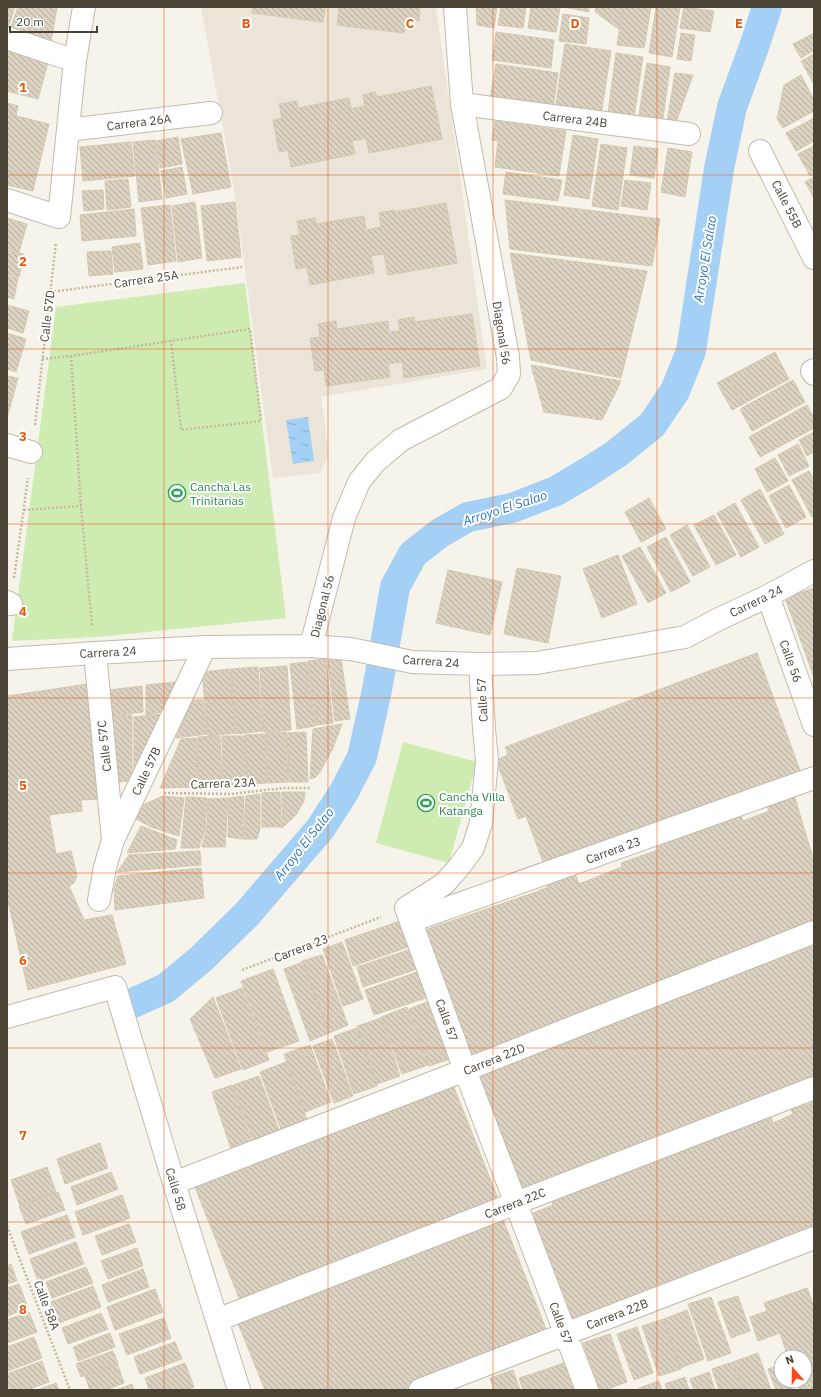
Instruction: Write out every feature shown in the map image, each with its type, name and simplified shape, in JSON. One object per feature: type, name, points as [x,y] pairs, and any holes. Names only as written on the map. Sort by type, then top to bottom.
[{"type":"street","points":[[7,200],[59,217],[75,61],[84,7]]},
{"type":"street","name":"Diagonal 56","points":[[312,646],[344,518],[359,482],[375,462],[401,440],[501,388],[509,374],[508,357],[462,104],[455,7]]},
{"type":"street","points":[[7,38],[75,61]]},
{"type":"street","name":"Carrera 24B","points":[[462,104],[689,134]]},
{"type":"street","name":"Carrera 26A","points":[[68,130],[211,113]]},
{"type":"street","name":"Calle 55B","points":[[760,150],[814,258]]},
{"type":"street","points":[[7,445],[31,452]]},
{"type":"street","name":"Carrera 24","points":[[7,659],[205,647],[312,646],[351,649],[412,662],[480,664],[537,663],[685,636],[768,596],[814,571]]},
{"type":"street","name":"Calle 56","points":[[768,596],[814,725]]},
{"type":"street","name":"Calle 57B","points":[[99,900],[105,867],[113,840],[205,647]]},
{"type":"street","name":"Calle 57C","points":[[95,653],[113,840]]},
{"type":"street","name":"Calle 57","points":[[480,664],[487,761],[481,823],[473,848],[459,867],[444,884],[409,915],[465,1070],[587,1390]]},
{"type":"street","name":"Carrera 23","points":[[409,915],[814,778]]},
{"type":"street","name":"Carrera 22D","points":[[174,1183],[814,932]]},
{"type":"street","name":"Calle 58","points":[[7,1017],[115,987],[174,1183],[239,1390]]},
{"type":"street","name":"Carrera 22C","points":[[217,1320],[814,1088]]},
{"type":"street","name":"Carrera 22B","points":[[420,1390],[814,1238]]},
{"type":"path","name":"Calle 57D","points":[[9,603],[24,510],[59,217]]},
{"type":"path","name":"Carrera 25A","points":[[50,292],[242,267]]},
{"type":"path","points":[[42,359],[250,329],[261,421],[181,430],[171,341]]},
{"type":"path","points":[[71,356],[81,506],[95,653]]},
{"type":"path","points":[[24,510],[81,506]]},
{"type":"path","name":"Carrera 23A","points":[[138,789],[158,793],[231,794],[284,788],[310,788]]},
{"type":"path","name":"Carrera 23","points":[[242,970],[409,915]]},
{"type":"path","name":"Calle 58A","points":[[7,1226],[70,1390]]},
{"type":"shaded area","points":[[201,7],[436,7],[487,369],[321,397],[329,456],[320,473],[273,478],[235,195]]},
{"type":"green space","points":[[245,283],[286,618],[97,637],[12,641],[56,307]]},
{"type":"green space","name":"Cancha Villa Katanga","points":[[403,742],[477,762],[449,863],[376,843]]},
{"type":"water","points":[[308,417],[314,461],[293,464],[286,420]]},
{"type":"building","points":[[7,7],[15,7],[7,31]]},
{"type":"building","points":[[18,7],[57,7],[51,41],[10,30]]},
{"type":"building","points":[[253,7],[325,7],[323,22],[252,13]]},
{"type":"building","points":[[339,7],[420,7],[419,21],[406,19],[404,33],[337,25]]},
{"type":"building","points":[[476,7],[497,7],[494,28],[477,25]]},
{"type":"building","points":[[501,7],[526,7],[523,28],[498,25]]},
{"type":"building","points":[[531,7],[560,7],[556,32],[528,28]]},
{"type":"building","points":[[563,7],[589,7],[589,12]]},
{"type":"building","points":[[596,7],[623,7],[620,30],[595,12]]},
{"type":"building","points":[[623,7],[651,7],[644,48],[617,45]]},
{"type":"building","points":[[656,7],[680,7],[672,57],[649,53]]},
{"type":"building","points":[[684,7],[714,11],[710,32],[680,28]]},
{"type":"building","points":[[563,14],[589,18],[586,44],[559,41]]},
{"type":"building","points":[[496,32],[554,40],[551,68],[492,60]]},
{"type":"building","points":[[681,33],[695,35],[691,61],[677,59]]},
{"type":"building","points":[[814,33],[814,50],[801,58],[793,44]]},
{"type":"building","points":[[565,44],[611,51],[601,115],[555,109]]},
{"type":"building","points":[[7,47],[49,58],[38,99],[7,91]]},
{"type":"building","points":[[616,53],[643,57],[634,117],[608,113]]},
{"type":"building","points":[[814,54],[814,84],[801,61]]},
{"type":"building","points":[[647,63],[670,67],[663,118],[639,115]]},
{"type":"building","points":[[496,64],[558,73],[553,108],[490,99]]},
{"type":"building","points":[[675,73],[693,75],[674,128],[666,129]]},
{"type":"building","points":[[801,75],[814,100],[814,111],[783,128],[777,119],[784,85]]},
{"type":"building","points":[[431,86],[442,139],[369,153],[366,138],[352,141],[355,154],[291,167],[288,150],[279,152],[273,120],[282,118],[279,104],[297,101],[298,108],[349,98],[351,109],[365,106],[363,95],[375,92],[377,97]]},
{"type":"building","points":[[7,103],[18,106],[16,116],[49,124],[33,191],[7,185]]},
{"type":"building","points":[[814,118],[814,141],[796,151],[786,133]]},
{"type":"building","points":[[495,121],[566,131],[559,176],[495,167],[498,141],[492,140]]},
{"type":"building","points":[[221,133],[231,187],[193,194],[181,139]]},
{"type":"building","points":[[573,135],[598,139],[589,199],[564,195]]},
{"type":"building","points":[[178,137],[182,164],[160,168],[156,141]]},
{"type":"building","points":[[155,140],[162,199],[139,202],[133,142]]},
{"type":"building","points":[[131,142],[135,176],[83,181],[80,147]]},
{"type":"building","points":[[601,144],[627,148],[618,210],[592,206]]},
{"type":"building","points":[[634,146],[658,149],[654,178],[630,175]]},
{"type":"building","points":[[814,146],[814,174],[810,176],[798,154]]},
{"type":"building","points":[[668,148],[692,152],[685,197],[661,192]]},
{"type":"building","points":[[182,167],[187,194],[166,198],[161,171]]},
{"type":"building","points":[[506,172],[562,180],[558,201],[503,194]]},
{"type":"building","points":[[814,177],[814,198],[805,182]]},
{"type":"building","points":[[128,179],[131,207],[107,210],[105,181]]},
{"type":"building","points":[[625,180],[651,183],[647,210],[621,206]]},
{"type":"building","points":[[103,190],[104,209],[84,211],[82,191]]},
{"type":"building","points":[[505,200],[660,219],[652,266],[510,249]]},
{"type":"building","points":[[195,202],[202,258],[178,262],[172,206]]},
{"type":"building","points":[[235,202],[241,257],[207,261],[201,206]]},
{"type":"building","points":[[446,203],[457,263],[388,275],[384,254],[371,256],[374,273],[310,285],[307,267],[296,269],[291,236],[300,235],[297,221],[315,218],[316,224],[364,216],[366,230],[381,227],[379,213],[394,210],[394,212]]},
{"type":"building","points":[[170,205],[176,261],[148,265],[141,208]]},
{"type":"building","points":[[134,209],[136,236],[82,241],[80,215]]},
{"type":"building","points":[[7,218],[27,224],[19,252],[7,248]]},
{"type":"building","points":[[140,243],[143,269],[115,272],[112,247]]},
{"type":"building","points":[[7,250],[24,254],[19,277],[7,274]]},
{"type":"building","points":[[111,251],[113,274],[89,276],[87,252]]},
{"type":"building","points":[[510,253],[647,271],[621,378],[531,360]]},
{"type":"building","points":[[7,276],[18,278],[14,299],[7,297]]},
{"type":"building","points":[[7,305],[29,311],[23,333],[7,328]]},
{"type":"building","points":[[472,314],[480,366],[404,378],[402,362],[388,364],[390,377],[326,386],[324,370],[315,371],[310,338],[320,337],[318,324],[336,321],[337,329],[388,321],[389,332],[400,331],[398,320],[414,317],[415,322]]},
{"type":"building","points":[[7,333],[26,339],[16,372],[7,369]]},
{"type":"building","points":[[775,352],[789,379],[743,404],[728,377]]},
{"type":"building","points":[[531,365],[621,381],[602,420],[544,412]]},
{"type":"building","points":[[7,376],[18,378],[7,418]]},
{"type":"building","points":[[728,377],[743,404],[732,410],[717,383]]},
{"type":"building","points":[[793,380],[805,402],[752,431],[740,409]]},
{"type":"building","points":[[807,405],[814,418],[814,428],[760,457],[749,437]]},
{"type":"building","points":[[814,432],[814,452],[807,456],[799,440]]},
{"type":"building","points":[[798,444],[809,466],[789,476],[778,455]]},
{"type":"building","points":[[775,458],[788,481],[767,492],[755,469]]},
{"type":"building","points":[[809,471],[814,479],[814,516],[812,517],[792,480]]},
{"type":"building","points":[[789,485],[806,517],[786,528],[769,496]]},
{"type":"building","points":[[760,489],[784,534],[765,544],[741,500]]},
{"type":"building","points":[[649,498],[666,529],[641,542],[625,512]]},
{"type":"building","points":[[735,503],[759,547],[741,557],[717,513]]},
{"type":"building","points":[[714,515],[736,555],[716,565],[694,525]]},
{"type":"building","points":[[687,525],[710,567],[693,576],[670,535]]},
{"type":"building","points":[[666,537],[690,582],[671,592],[647,547]]},
{"type":"building","points":[[640,547],[666,593],[648,603],[622,556]]},
{"type":"building","points":[[618,555],[637,604],[602,618],[583,569]]},
{"type":"building","points":[[517,568],[561,576],[548,643],[504,634]]},
{"type":"building","points":[[448,570],[502,582],[490,635],[436,623]]},
{"type":"building","points":[[814,588],[814,627],[798,633],[785,598]]},
{"type":"building","points":[[814,627],[814,655],[807,658],[798,633]]},
{"type":"building","points":[[757,653],[801,773],[543,862],[526,816],[518,819],[496,760],[508,755],[505,747]]},
{"type":"building","points":[[814,655],[814,678],[807,658]]},
{"type":"building","points":[[326,659],[333,723],[316,725],[308,661]]},
{"type":"building","points":[[341,659],[350,719],[335,721],[328,661]]},
{"type":"building","points":[[307,662],[315,726],[297,729],[290,664]]},
{"type":"building","points":[[287,666],[291,730],[264,732],[260,668]]},
{"type":"building","points":[[258,667],[263,731],[236,734],[231,669]]},
{"type":"building","points":[[230,669],[235,733],[208,736],[202,672]]},
{"type":"building","points":[[176,682],[166,711],[146,715],[146,685]]},
{"type":"building","points":[[88,684],[100,799],[81,800],[82,811],[49,815],[56,854],[71,851],[77,876],[74,883],[69,886],[84,920],[112,915],[126,964],[28,990],[9,905],[7,905],[7,696]]},
{"type":"building","points":[[142,686],[143,712],[111,716],[109,690]]},
{"type":"building","points":[[192,700],[203,700],[207,734],[176,738]]},
{"type":"building","points":[[162,714],[134,781],[134,717]]},
{"type":"building","points":[[132,715],[132,781],[115,782],[109,717]]},
{"type":"building","points":[[342,724],[333,748],[320,772],[316,777],[310,779],[313,729]]},
{"type":"building","points":[[286,732],[288,782],[268,783],[266,733]]},
{"type":"building","points":[[306,732],[308,782],[289,782],[287,733]]},
{"type":"building","points":[[265,734],[267,783],[248,784],[245,735]]},
{"type":"building","points":[[220,736],[222,786],[199,786],[198,737]]},
{"type":"building","points":[[222,736],[245,736],[247,785],[223,786]]},
{"type":"building","points":[[197,738],[198,787],[160,788],[181,739]]},
{"type":"building","points":[[280,792],[281,827],[262,827],[262,793]]},
{"type":"building","points":[[282,792],[305,792],[304,801],[295,816],[282,828]]},
{"type":"building","points":[[260,794],[260,829],[257,839],[243,839],[246,796]]},
{"type":"building","points":[[794,795],[814,861],[814,925],[469,1059],[422,931],[536,892],[548,887],[547,881],[574,871],[579,884],[622,867],[621,863],[658,850],[656,847],[741,815],[743,821],[769,811],[767,806]]},
{"type":"building","points":[[163,796],[184,798],[179,836],[151,827],[136,819],[136,808]]},
{"type":"building","points":[[244,796],[242,839],[228,837],[229,798]]},
{"type":"building","points":[[186,797],[207,798],[205,829],[199,848],[181,848]]},
{"type":"building","points":[[228,798],[225,847],[202,847],[207,826],[208,799]]},
{"type":"building","points":[[141,826],[177,840],[175,849],[127,853]]},
{"type":"building","points":[[200,851],[201,865],[117,872],[129,855]]},
{"type":"building","points":[[201,868],[204,898],[115,910],[114,889],[118,876]]},
{"type":"building","points":[[403,920],[411,946],[353,966],[345,940]]},
{"type":"building","points":[[814,941],[814,1082],[525,1195],[479,1074]]},
{"type":"building","points":[[342,942],[363,999],[343,1006],[323,949]]},
{"type":"building","points":[[414,948],[420,968],[363,987],[357,967]]},
{"type":"building","points":[[322,955],[348,1025],[329,1033],[302,961]]},
{"type":"building","points":[[303,962],[329,1033],[310,1041],[284,969]]},
{"type":"building","points":[[273,969],[299,1041],[267,1052],[241,981]]},
{"type":"building","points":[[423,970],[432,996],[374,1015],[365,990]]},
{"type":"building","points":[[242,988],[269,1060],[243,1070],[216,998]]},
{"type":"building","points":[[213,997],[241,1069],[215,1078],[190,1019]]},
{"type":"building","points":[[435,999],[456,1057],[429,1066],[409,1009]]},
{"type":"building","points":[[407,1007],[428,1065],[402,1074],[381,1017]]},
{"type":"building","points":[[381,1018],[400,1076],[377,1084],[357,1026]]},
{"type":"building","points":[[357,1028],[377,1086],[354,1094],[334,1036]]},
{"type":"building","points":[[332,1039],[353,1096],[334,1103],[313,1046]]},
{"type":"building","points":[[310,1045],[331,1102],[305,1112],[284,1054]]},
{"type":"building","points":[[286,1062],[307,1120],[281,1129],[260,1072]]},
{"type":"building","points":[[259,1076],[280,1133],[254,1143],[233,1085]]},
{"type":"building","points":[[451,1080],[499,1201],[243,1308],[195,1187],[228,1174],[226,1168]]},
{"type":"building","points":[[232,1085],[252,1142],[231,1149],[212,1092]]},
{"type":"building","points":[[814,1102],[814,1231],[570,1323],[531,1214],[553,1205],[551,1196],[769,1112],[773,1123],[793,1114],[791,1110]]},
{"type":"building","points":[[100,1143],[108,1168],[65,1184],[57,1159]]},
{"type":"building","points":[[47,1167],[56,1192],[20,1206],[11,1180]]},
{"type":"building","points":[[111,1172],[118,1189],[77,1205],[71,1187]]},
{"type":"building","points":[[58,1192],[65,1210],[26,1224],[19,1206]]},
{"type":"building","points":[[122,1195],[130,1218],[83,1235],[75,1212]]},
{"type":"building","points":[[67,1215],[75,1237],[29,1254],[21,1232]]},
{"type":"building","points":[[502,1217],[548,1334],[405,1390],[265,1390],[237,1321]]},
{"type":"building","points":[[129,1224],[136,1242],[102,1255],[95,1236]]},
{"type":"building","points":[[76,1242],[84,1264],[38,1281],[30,1259]]},
{"type":"building","points":[[137,1248],[143,1266],[108,1279],[101,1261]]},
{"type":"building","points":[[11,1264],[17,1281],[7,1284],[7,1266]]},
{"type":"building","points":[[86,1267],[93,1283],[52,1298],[46,1282]]},
{"type":"building","points":[[143,1269],[149,1287],[108,1302],[102,1285]]},
{"type":"building","points":[[19,1284],[28,1308],[7,1316],[7,1288]]},
{"type":"building","points":[[93,1286],[101,1307],[59,1323],[51,1302]]},
{"type":"building","points":[[807,1288],[814,1306],[814,1390],[800,1389],[813,1389],[813,1349],[785,1349],[780,1333],[758,1341],[750,1317],[767,1311],[764,1303]]},
{"type":"building","points":[[155,1289],[163,1312],[115,1330],[107,1307]]},
{"type":"building","points":[[738,1296],[750,1331],[731,1338],[718,1302]]},
{"type":"building","points":[[711,1297],[731,1353],[708,1361],[688,1304]]},
{"type":"building","points":[[687,1310],[704,1359],[680,1368],[664,1319]]},
{"type":"building","points":[[29,1312],[37,1332],[7,1343],[7,1320]]},
{"type":"building","points":[[101,1313],[108,1329],[68,1344],[62,1328]]},
{"type":"building","points":[[164,1318],[171,1338],[127,1355],[119,1334]]},
{"type":"building","points":[[664,1319],[681,1369],[659,1376],[642,1326]]},
{"type":"building","points":[[637,1327],[653,1373],[634,1380],[617,1334]]},
{"type":"building","points":[[110,1333],[115,1347],[78,1361],[73,1347]]},
{"type":"building","points":[[610,1334],[627,1382],[605,1390],[600,1390],[583,1343]]},
{"type":"building","points":[[34,1337],[42,1358],[8,1371],[7,1347]]},
{"type":"building","points":[[175,1342],[182,1359],[140,1374],[134,1357]]},
{"type":"building","points":[[113,1351],[118,1363],[81,1377],[76,1364]]},
{"type":"building","points":[[758,1353],[771,1390],[743,1390],[733,1362]]},
{"type":"building","points":[[42,1361],[49,1382],[27,1390],[10,1390],[7,1382],[7,1374]]},
{"type":"building","points":[[566,1362],[575,1390],[551,1390],[544,1370]]},
{"type":"building","points":[[733,1362],[743,1390],[719,1390],[712,1369]]},
{"type":"building","points":[[117,1363],[124,1383],[106,1390],[90,1390],[85,1376]]},
{"type":"building","points":[[185,1363],[194,1387],[187,1390],[149,1390],[145,1378]]},
{"type":"building","points":[[773,1367],[773,1382],[768,1369]]},
{"type":"building","points":[[513,1370],[520,1390],[494,1390],[490,1378]]},
{"type":"building","points":[[544,1370],[551,1390],[523,1390],[519,1378]]},
{"type":"building","points":[[709,1372],[715,1390],[694,1390],[690,1379]]},
{"type":"building","points":[[685,1377],[689,1390],[667,1390],[665,1384]]},
{"type":"building","points":[[659,1381],[662,1390],[640,1390],[639,1388]]},
{"type":"building","points":[[56,1383],[59,1390],[37,1390]]},
{"type":"building","points":[[132,1384],[134,1390],[116,1390]]},
{"type":"building","points":[[776,1389],[792,1390],[776,1390]]},
{"type":"waterway","name":"Arroyo El Salao","points":[[133,1003],[166,988],[201,959],[247,914],[320,829],[344,792],[362,757],[377,690],[395,587],[413,554],[440,533],[468,517],[512,508],[556,491],[588,472],[616,454],[652,425],[675,391],[691,351],[719,169],[732,107],[767,7]]},
{"type":"place","name":"Cancha Las Trinitarias","points":[[177,493]]},
{"type":"place","name":"Cancha Villa Katanga","points":[[426,803]]}]
